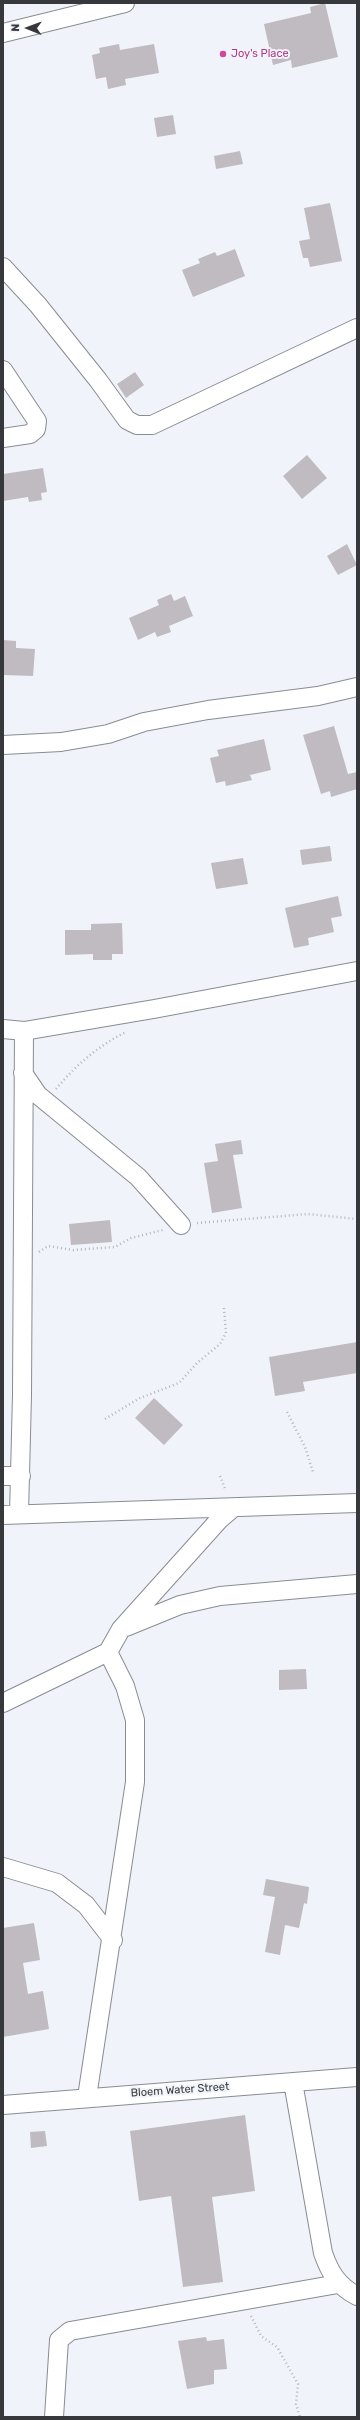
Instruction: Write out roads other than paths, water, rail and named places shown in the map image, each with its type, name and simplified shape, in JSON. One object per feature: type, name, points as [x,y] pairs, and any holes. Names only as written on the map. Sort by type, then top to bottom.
[{"type":"street","points":[[3,33],[125,3]]},
{"type":"street","points":[[3,267],[38,305],[94,374],[127,420],[137,425],[152,425],[357,328]]},
{"type":"street","points":[[3,370],[37,421],[37,425],[36,429],[30,434],[3,438]]},
{"type":"street","points":[[3,745],[61,742],[108,734],[144,722],[201,711],[318,696],[357,687]]},
{"type":"street","points":[[3,1030],[24,1032],[154,1010],[357,971]]},
{"type":"street","points":[[24,1032],[21,1476],[11,1515],[357,1503]]},
{"type":"street","points":[[23,1073],[31,1086],[46,1102],[138,1177],[181,1225]]},
{"type":"street","points":[[3,1476],[21,1476]]},
{"type":"street","points":[[3,1703],[108,1652],[121,1629],[219,1520],[233,1508]]},
{"type":"street","points":[[121,1629],[180,1605],[220,1596],[357,1584]]},
{"type":"street","points":[[87,2097],[135,1782],[135,1720],[125,1686],[108,1652]]},
{"type":"street","points":[[3,1867],[57,1883],[86,1905],[112,1940]]},
{"type":"street","name":"Bloem Water Street","points":[[3,2105],[87,2097],[357,2077]]},
{"type":"street","points":[[293,2082],[323,2253],[328,2268],[338,2284],[357,2296]]},
{"type":"street","points":[[54,2417],[59,2340],[70,2331],[338,2284]]},
{"type":"place","name":"Joy's Place","points":[[223,54]]}]
